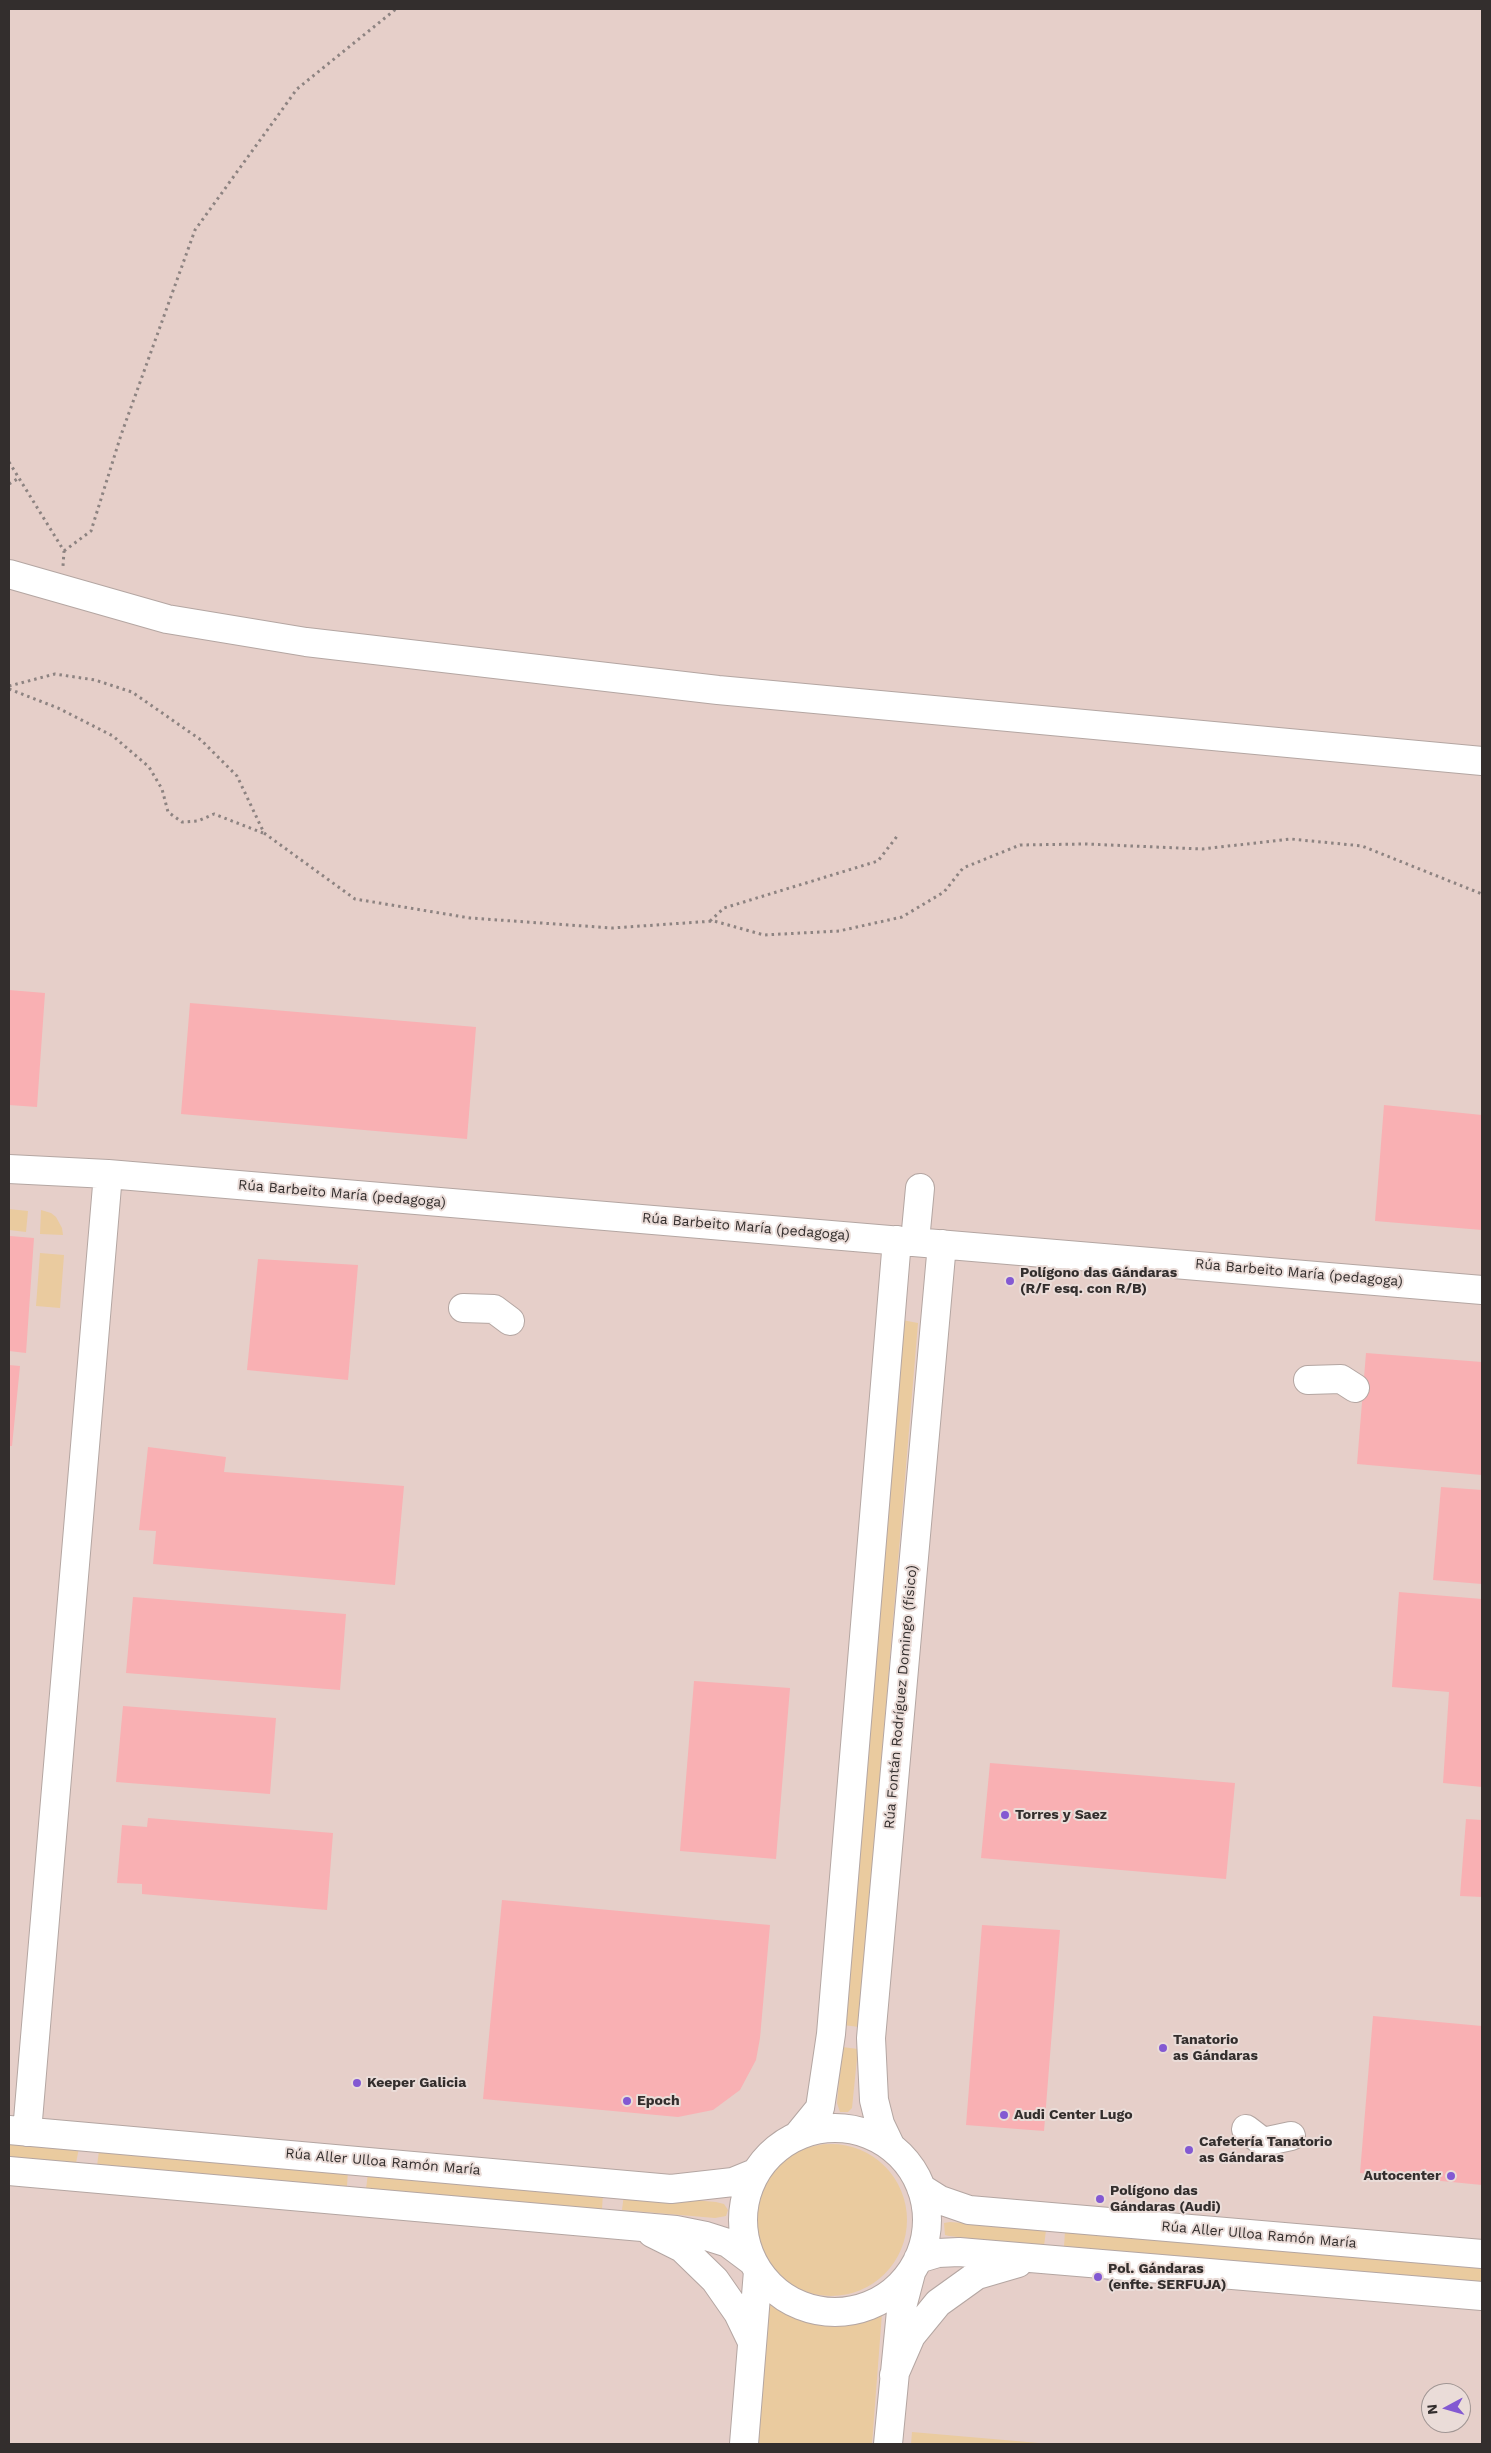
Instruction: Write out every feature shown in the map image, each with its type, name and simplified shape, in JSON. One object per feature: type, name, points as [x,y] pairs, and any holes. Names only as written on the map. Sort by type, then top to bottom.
[{"type":"street","points":[[9,574],[167,619],[315,643],[718,690],[1482,761]]},
{"type":"street","name":"Rúa Barbeito María (pedagoga)","points":[[9,1169],[108,1174],[1482,1290]]},
{"type":"street","points":[[18,2131],[108,1174]]},
{"type":"street","points":[[798,2135],[820,2108],[831,2034],[906,1241],[920,1188]]},
{"type":"street","name":"Rúa Fontán Rodríguez Domingo (físico)","points":[[891,2147],[880,2124],[874,2100],[871,2038],[942,1244]]},
{"type":"street","points":[[463,1308],[494,1309],[510,1321]]},
{"type":"street","points":[[1308,1380],[1341,1379],[1355,1388]]},
{"type":"street","name":"Rúa Aller Ulloa Ramón María","points":[[9,2171],[640,2226],[706,2236],[728,2243],[755,2266],[772,2288],[791,2302],[812,2310],[834,2312],[856,2310],[878,2302],[896,2289],[914,2266],[924,2242],[927,2224],[926,2206],[921,2188],[909,2165],[891,2147],[874,2136],[856,2130],[837,2127],[817,2129],[798,2135],[774,2151],[755,2173],[744,2202],[743,2232],[755,2266]]},
{"type":"street","points":[[1246,2129],[1263,2142],[1291,2136]]},
{"type":"street","name":"Rúa Aller Ulloa Ramón María","points":[[18,2131],[671,2189],[733,2182],[755,2173]]},
{"type":"street","name":"Rúa Aller Ulloa Ramón María","points":[[921,2188],[940,2200],[969,2210],[1482,2254]]},
{"type":"street","name":"Rúa Aller Ulloa Ramón María","points":[[640,2226],[682,2248],[715,2280],[738,2313],[752,2342]]},
{"type":"street","points":[[888,2444],[901,2311],[914,2266],[938,2253],[959,2252],[1482,2296]]},
{"type":"street","points":[[894,2374],[910,2336],[938,2303],[977,2275],[1032,2258]]},
{"type":"street","points":[[744,2444],[752,2342],[755,2266]]},
{"type":"path","points":[[64,551],[91,530],[121,434],[194,230],[297,89],[396,9]]},
{"type":"path","points":[[9,462],[64,551],[61,589]]},
{"type":"path","points":[[9,484],[19,478]]},
{"type":"path","points":[[9,688],[55,674],[94,680],[132,692],[201,740],[236,776],[264,833]]},
{"type":"path","points":[[9,688],[58,708],[113,736],[149,767],[162,789],[168,812],[182,822],[198,821],[214,814],[264,833],[355,899],[470,918],[612,928],[709,922],[764,935],[838,931],[902,917],[944,892],[963,868],[1020,845],[1086,844],[1202,849],[1291,839],[1362,846],[1482,894]]},
{"type":"path","points":[[709,922],[724,908],[878,861],[898,835]]},
{"type":"shaded area","points":[[9,9],[1482,9],[1482,2444],[9,2444]]},
{"type":"shaded area","points":[[9,1209],[28,1211],[26,1232],[9,1230]]},
{"type":"shaded area","points":[[41,1210],[51,1213],[56,1217],[62,1228],[63,1235],[40,1234]]},
{"type":"shaded area","points":[[40,1253],[64,1255],[60,1308],[36,1306]]},
{"type":"shaded area","points":[[902,1320],[918,1323],[859,2027],[843,2025]]},
{"type":"shaded area","points":[[842,2047],[858,2049],[852,2108],[848,2112],[840,2112],[837,2103]]},
{"type":"shaded area","points":[[9,2142],[79,2148],[76,2163],[9,2158]]},
{"type":"shaded area","points":[[831,2144],[846,2145],[860,2150],[885,2166],[901,2191],[906,2205],[906,2235],[901,2249],[885,2274],[860,2290],[846,2295],[831,2296],[816,2295],[802,2290],[777,2274],[761,2249],[756,2235],[755,2220],[756,2205],[761,2191],[777,2166],[802,2150],[816,2145]]},
{"type":"shaded area","points":[[99,2151],[348,2171],[347,2186],[97,2166]]},
{"type":"shaded area","points":[[368,2173],[603,2193],[602,2209],[366,2189]]},
{"type":"shaded area","points":[[624,2194],[716,2202],[724,2204],[728,2210],[726,2216],[715,2218],[622,2210]]},
{"type":"shaded area","points":[[944,2223],[1046,2230],[1044,2246],[945,2235]]},
{"type":"shaded area","points":[[1065,2231],[1482,2266],[1482,2282],[1064,2247]]},
{"type":"shaded area","points":[[767,2303],[785,2314],[814,2324],[853,2325],[882,2313],[872,2444],[756,2444]]},
{"type":"shaded area","points":[[912,2432],[1039,2443],[1039,2444],[911,2444]]},
{"type":"building","points":[[9,990],[45,993],[37,1107],[9,1105]]},
{"type":"building","points":[[190,1003],[476,1027],[467,1139],[181,1114]]},
{"type":"building","points":[[1384,1105],[1482,1115],[1482,1230],[1375,1221]]},
{"type":"building","points":[[10,1236],[34,1238],[26,1353],[9,1351]]},
{"type":"building","points":[[258,1259],[358,1265],[348,1380],[247,1370]]},
{"type":"building","points":[[1366,1353],[1482,1362],[1482,1475],[1357,1464]]},
{"type":"building","points":[[9,1365],[20,1366],[12,1446],[9,1446]]},
{"type":"building","points":[[148,1447],[226,1457],[224,1472],[404,1486],[395,1585],[153,1564],[156,1531],[139,1530]]},
{"type":"building","points":[[1441,1487],[1482,1490],[1482,1584],[1433,1580]]},
{"type":"building","points":[[1399,1592],[1482,1599],[1482,1787],[1443,1783],[1449,1692],[1392,1687]]},
{"type":"building","points":[[133,1597],[346,1614],[340,1690],[126,1673]]},
{"type":"building","points":[[694,1681],[790,1688],[776,1859],[680,1851]]},
{"type":"building","points":[[123,1706],[276,1718],[270,1794],[116,1782]]},
{"type":"building","points":[[990,1763],[1235,1783],[1226,1879],[981,1858]]},
{"type":"building","points":[[148,1818],[333,1833],[327,1910],[142,1894],[142,1884],[117,1883],[122,1825],[147,1827]]},
{"type":"building","points":[[1466,1819],[1482,1820],[1482,1897],[1460,1896]]},
{"type":"building","points":[[502,1900],[770,1925],[760,2038],[756,2060],[740,2090],[713,2110],[678,2117],[483,2099]]},
{"type":"building","points":[[982,1925],[1060,1930],[1044,2131],[966,2125]]},
{"type":"building","points":[[1373,2016],[1482,2026],[1482,2185],[1360,2173]]},
{"type":"place","name":"Polígono das Gándaras (R/F esq. con R/B)","points":[[1010,1281]]},
{"type":"place","name":"Torres y Saez","points":[[1005,1815]]},
{"type":"place","name":"Tanatorio as Gándaras","points":[[1163,2048]]},
{"type":"place","name":"Keeper Galicia","points":[[357,2083]]},
{"type":"place","name":"Epoch","points":[[627,2101]]},
{"type":"place","name":"Audi Center Lugo","points":[[1004,2115]]},
{"type":"place","name":"Cafetería Tanatorio as Gándaras","points":[[1189,2150]]},
{"type":"place","name":"Autocenter","points":[[1451,2176]]},
{"type":"place","name":"Polígono das Gándaras (Audi)","points":[[1100,2199]]},
{"type":"place","name":"Pol. Gándaras (enfte. SERFUJA)","points":[[1098,2277]]}]
